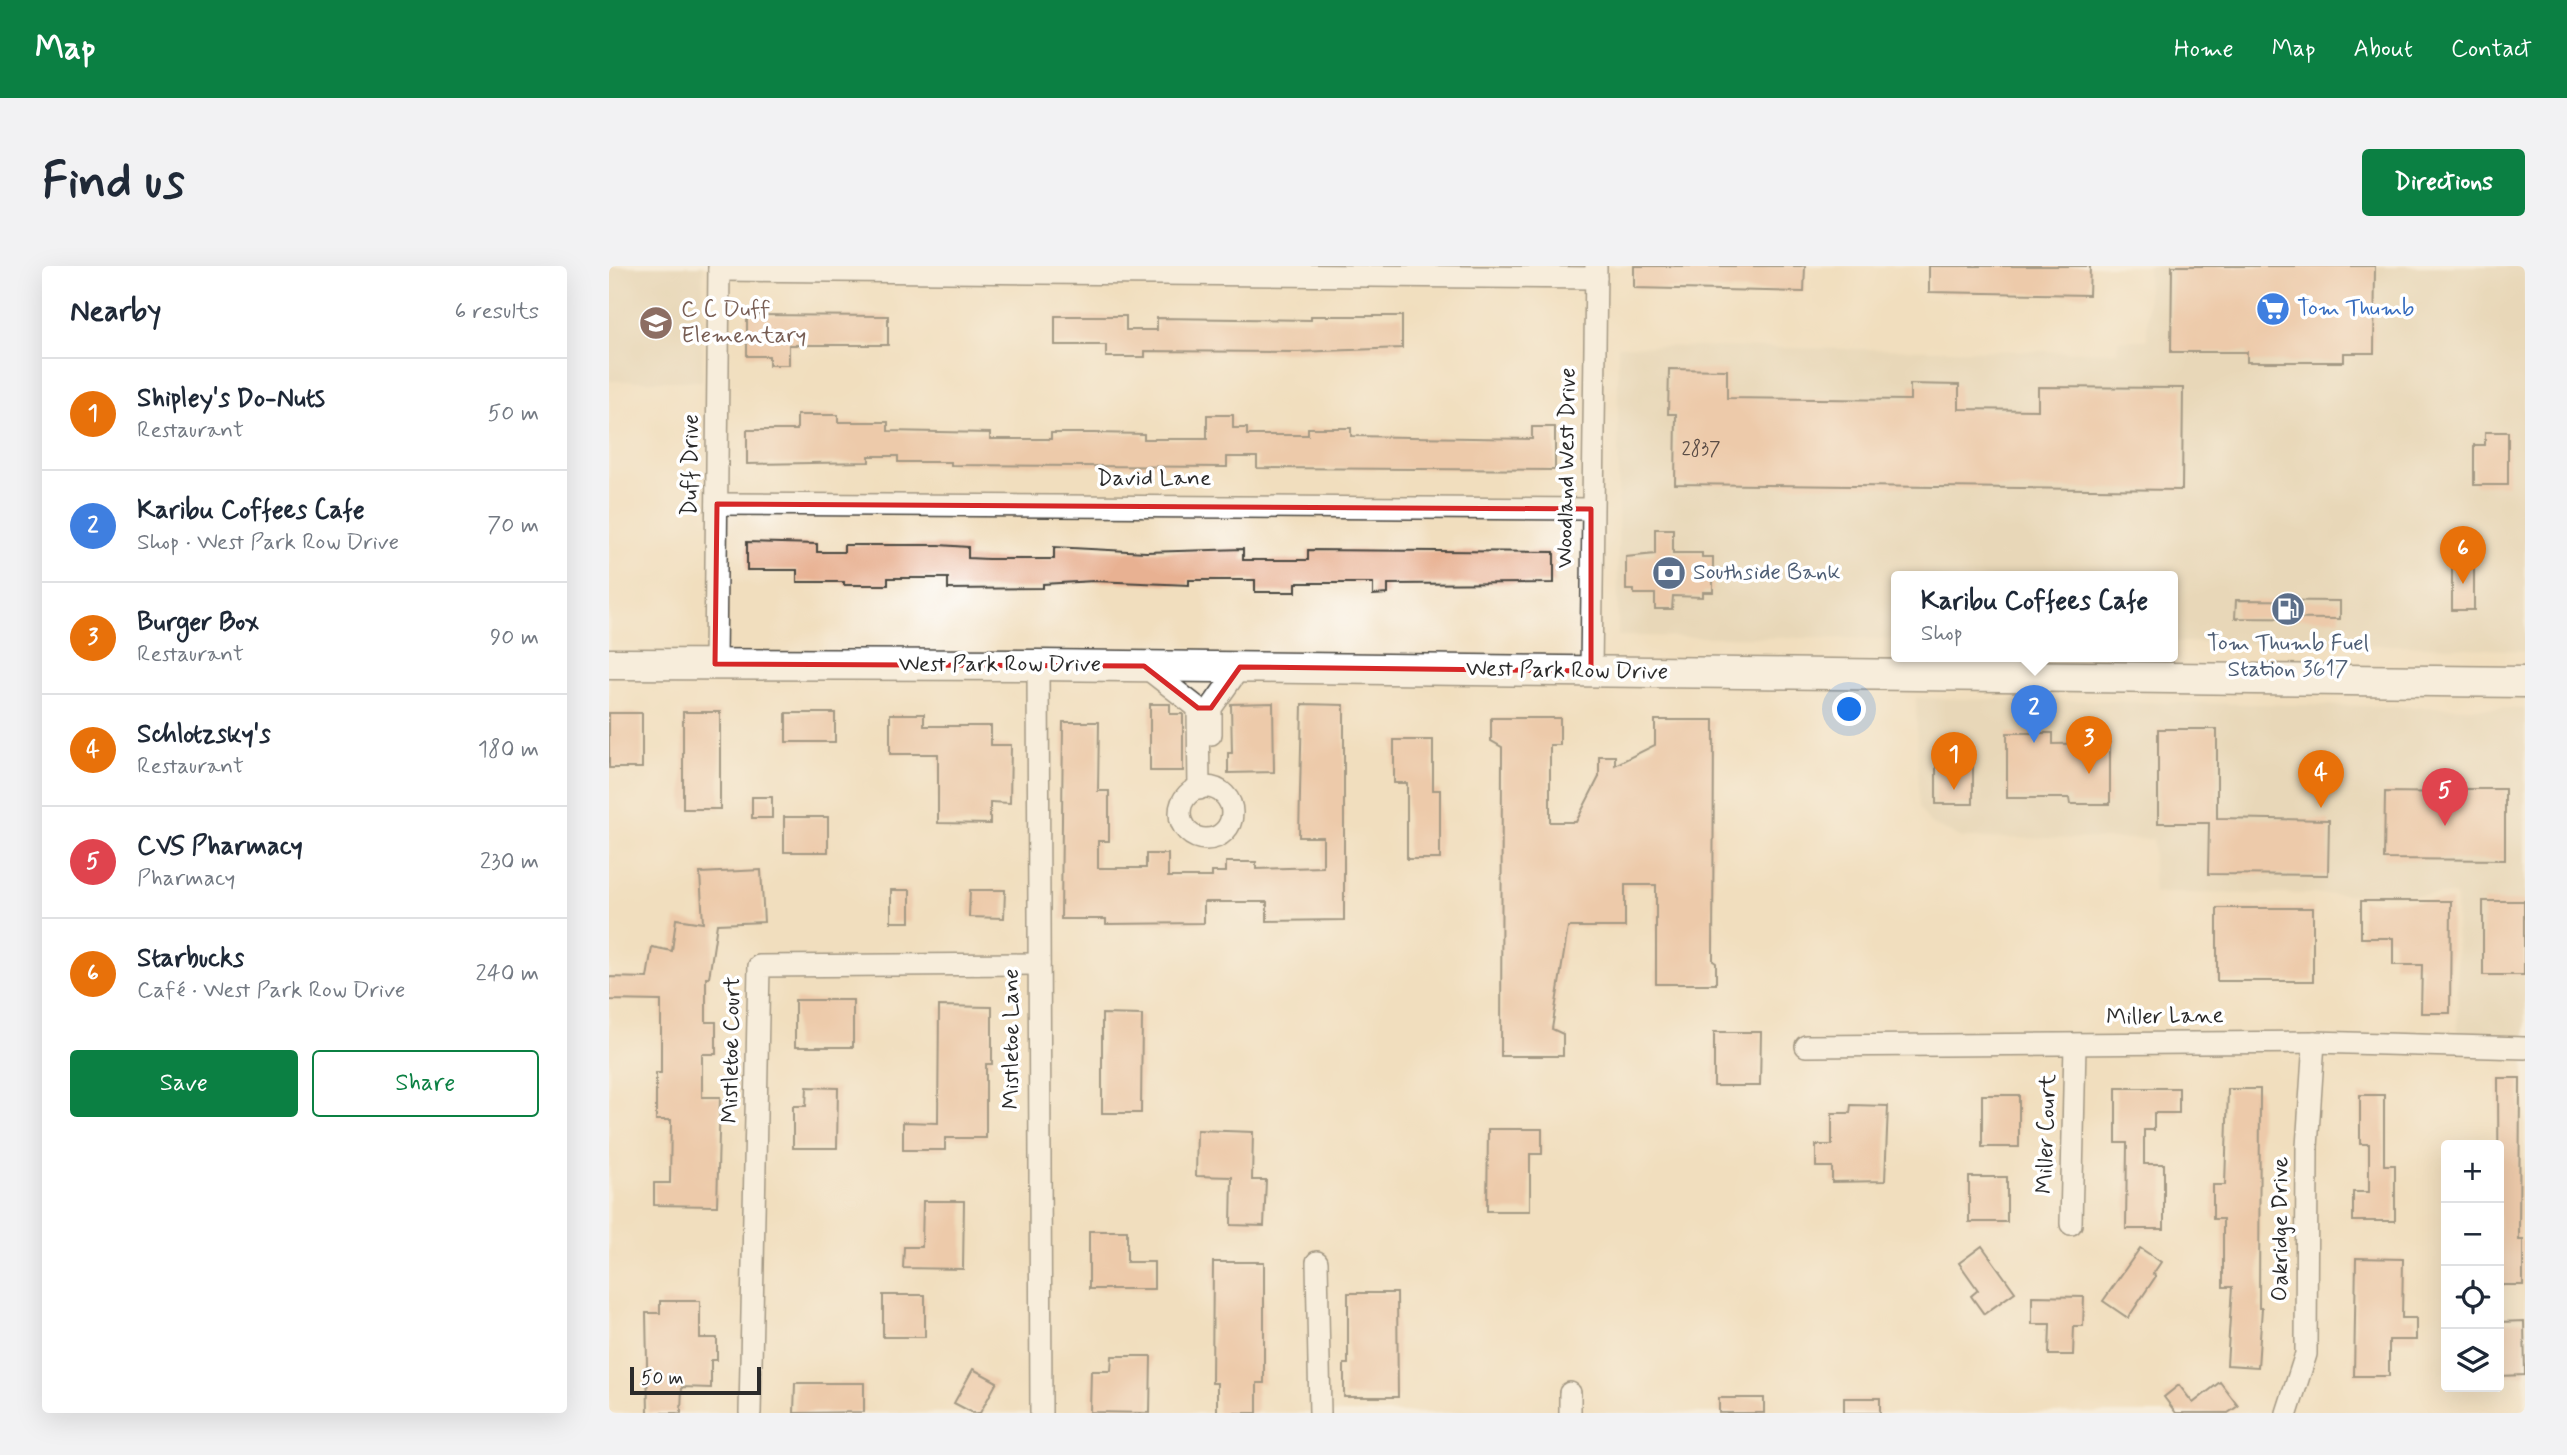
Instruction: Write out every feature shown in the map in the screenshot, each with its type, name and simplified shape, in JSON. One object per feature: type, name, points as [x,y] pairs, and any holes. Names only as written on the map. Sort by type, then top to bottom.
[{"type":"main road","name":"West Park Row Drive","points":[[609,664],[1038,665],[2525,682]]},
{"type":"street","points":[[719,268],[1596,272]]},
{"type":"street","name":"Duff Drive","points":[[715,664],[719,268]]},
{"type":"street","name":"Woodland West Drive","points":[[1591,671],[1596,272]]},
{"type":"street","name":"David Lane","points":[[717,504],[1591,509]]},
{"type":"street","name":"Mistletoe Lane","points":[[1038,665],[1041,1413]]},
{"type":"street","points":[[1144,666],[1205,708]]},
{"type":"street","points":[[1206,788],[1205,708],[1240,667]]},
{"type":"street","name":"Mistletoe Court","points":[[750,1413],[759,966],[1039,964]]},
{"type":"street","name":"Miller Lane","points":[[1806,1046],[2314,1042],[2525,1048]]},
{"type":"street","name":"Oakridge Drive","points":[[2287,1413],[2306,1354],[2307,1147],[2314,1042]]},
{"type":"street","name":"Miller Court","points":[[2071,1224],[2075,1045]]},
{"type":"street","points":[[1317,1262],[1320,1413]]},
{"type":"highlighted area","points":[[717,504],[1591,509],[1591,671],[1240,667],[1211,708],[1198,708],[1144,666],[715,664]]},
{"type":"shaded area","name":"C C Duff Elementary","points":[[609,266],[703,266],[702,381],[609,381]]},
{"type":"shaded area","points":[[2148,266],[2525,266],[2525,651],[2407,645],[2178,642],[2178,571],[1891,571],[1891,639],[1618,636],[1618,346],[2117,352],[2118,340],[2147,340]]},
{"type":"shaded area","points":[[1916,698],[2525,709],[2525,1038],[2458,1038],[2456,895],[2153,893],[2153,839],[1962,838],[1930,824],[1919,807]]},
{"type":"building","points":[[1634,266],[1805,266],[1804,292],[1634,288]]},
{"type":"building","points":[[1929,266],[2090,266],[2089,295],[1929,292]]},
{"type":"building","name":"Tom Thumb","points":[[2172,266],[2375,266],[2374,353],[2344,353],[2344,362],[2247,362],[2247,352],[2171,352]]},
{"type":"building","points":[[747,315],[888,316],[888,345],[789,345],[789,365],[769,365],[769,356],[747,356]]},
{"type":"building","points":[[1055,316],[1126,316],[1126,330],[1157,330],[1157,318],[1311,320],[1311,316],[1402,316],[1402,348],[1298,352],[1145,351],[1145,357],[1106,357],[1106,345],[1055,345]]},
{"type":"building","points":[[1669,369],[1727,370],[1727,398],[1910,400],[1910,384],[1959,385],[1959,409],[2038,410],[2038,387],[2183,388],[2182,490],[1675,484],[1676,414],[1668,414]]},
{"type":"building","points":[[797,415],[838,415],[838,422],[888,422],[888,431],[990,433],[990,439],[1051,439],[1051,433],[1094,433],[1144,434],[1144,439],[1207,439],[1207,415],[1233,415],[1233,428],[1247,428],[1247,435],[1308,435],[1308,428],[1351,428],[1351,436],[1532,439],[1532,427],[1555,427],[1555,470],[1257,468],[1257,457],[1227,457],[1227,467],[951,465],[951,462],[898,462],[898,456],[869,456],[869,462],[747,464],[747,430],[797,430]]},
{"type":"building","points":[[2485,432],[2508,432],[2508,485],[2474,485],[2474,445],[2485,445]]},
{"type":"building","name":"Southside Bank","points":[[1655,529],[1673,529],[1673,553],[1702,553],[1702,557],[1713,557],[1713,592],[1703,592],[1703,597],[1673,596],[1672,609],[1655,609],[1655,594],[1634,594],[1634,590],[1626,590],[1626,557],[1655,554]]},
{"type":"building","points":[[747,542],[817,544],[817,552],[844,552],[844,545],[968,547],[968,558],[988,559],[1054,559],[1054,547],[1146,552],[1243,549],[1243,560],[1308,560],[1308,550],[1554,552],[1554,583],[1388,584],[1388,594],[1373,595],[1373,583],[1296,583],[1296,592],[1255,592],[1255,580],[1189,580],[1189,585],[1094,581],[1043,584],[1043,588],[948,589],[948,578],[888,578],[888,585],[844,585],[844,582],[797,582],[797,570],[747,570]]},
{"type":"building","points":[[2452,558],[2474,558],[2474,610],[2452,610]]},
{"type":"building","name":"Tom Thumb Fuel Station 3617","points":[[2236,600],[2340,601],[2340,619],[2235,618]]},
{"type":"building","points":[[1273,703],[1274,772],[1228,773],[1228,753],[1232,753],[1231,704]]},
{"type":"building","points":[[1150,704],[1170,704],[1170,714],[1183,714],[1183,771],[1150,771]]},
{"type":"building","points":[[1302,704],[1344,705],[1344,920],[1267,921],[1267,902],[1204,902],[1204,923],[1106,924],[1106,919],[1061,919],[1063,722],[1099,722],[1098,791],[1109,791],[1109,841],[1098,841],[1098,868],[1146,868],[1146,854],[1168,854],[1168,877],[1212,877],[1212,872],[1226,872],[1226,862],[1256,862],[1256,869],[1323,867],[1323,837],[1299,837]]},
{"type":"building","points":[[683,712],[720,712],[720,809],[683,809]]},
{"type":"building","points":[[609,713],[642,713],[642,768],[609,768]]},
{"type":"building","points":[[786,713],[835,713],[835,742],[786,742]]},
{"type":"building","points":[[890,714],[924,714],[924,726],[991,726],[991,745],[1011,745],[1010,803],[990,802],[990,824],[938,823],[938,754],[890,754]]},
{"type":"building","points":[[1491,718],[1560,718],[1560,745],[1550,745],[1550,822],[1576,822],[1599,777],[1599,756],[1615,756],[1615,765],[1655,745],[1655,720],[1714,720],[1713,961],[1716,963],[1716,984],[1656,984],[1656,885],[1625,885],[1625,927],[1568,927],[1552,1029],[1563,1034],[1563,1056],[1501,1056],[1502,747],[1491,741]]},
{"type":"building","points":[[2158,729],[2217,729],[2217,818],[2329,820],[2328,875],[2208,874],[2209,823],[2158,823]]},
{"type":"building","points":[[2007,733],[2053,733],[2053,744],[2110,743],[2110,804],[2070,804],[2069,798],[2007,798]]},
{"type":"building","points":[[1394,740],[1433,740],[1433,790],[1440,790],[1440,859],[1407,859],[1407,783],[1394,783]]},
{"type":"building","points":[[1936,749],[1973,749],[1973,804],[1936,804]]},
{"type":"building","points":[[2463,789],[2505,789],[2505,860],[2384,859],[2385,792],[2463,793]]},
{"type":"building","points":[[752,797],[772,797],[772,818],[752,818]]},
{"type":"building","points":[[784,817],[828,817],[828,852],[784,852]]},
{"type":"building","points":[[761,870],[764,922],[717,924],[709,978],[706,978],[706,1022],[716,1022],[716,1054],[702,1054],[702,1097],[720,1097],[717,1206],[654,1205],[654,1183],[670,1183],[671,1120],[656,1120],[656,1073],[661,1073],[661,1001],[609,1000],[609,977],[647,978],[652,947],[672,951],[676,919],[703,923],[700,873]]},
{"type":"building","points":[[891,890],[910,890],[910,922],[891,922]]},
{"type":"building","points":[[970,890],[1005,890],[1004,918],[969,917]]},
{"type":"building","points":[[2361,901],[2451,901],[2450,1013],[2421,1013],[2422,965],[2393,965],[2393,938],[2361,938]]},
{"type":"building","points":[[2483,901],[2524,901],[2524,975],[2483,975]]},
{"type":"building","points":[[2217,908],[2313,908],[2313,981],[2217,981]]},
{"type":"building","points":[[795,1000],[853,1000],[853,1047],[795,1047]]},
{"type":"building","points":[[939,1006],[992,1007],[992,1064],[986,1064],[986,1138],[945,1138],[945,1150],[903,1150],[903,1122],[938,1123]]},
{"type":"building","points":[[1102,1014],[1142,1015],[1141,1113],[1102,1113]]},
{"type":"building","points":[[1714,1032],[1761,1032],[1760,1086],[1714,1086]]},
{"type":"building","points":[[2498,1078],[2520,1078],[2519,1240],[2523,1240],[2523,1285],[2504,1285],[2504,1140],[2498,1140]]},
{"type":"building","points":[[807,1087],[838,1088],[837,1148],[793,1148],[793,1106],[806,1106]]},
{"type":"building","points":[[2116,1088],[2179,1088],[2179,1113],[2154,1113],[2154,1130],[2144,1130],[2144,1164],[2164,1164],[2164,1229],[2126,1229],[2127,1143],[2116,1143]]},
{"type":"building","points":[[2228,1089],[2260,1089],[2259,1308],[2262,1308],[2258,1367],[2227,1365],[2232,1287],[2223,1287],[2223,1219],[2213,1219],[2213,1185],[2225,1185]]},
{"type":"building","points":[[1982,1095],[2019,1095],[2019,1147],[1982,1147]]},
{"type":"building","points":[[2360,1095],[2384,1095],[2384,1165],[2395,1165],[2395,1221],[2353,1221],[2353,1192],[2369,1192],[2369,1144],[2360,1144]]},
{"type":"building","points":[[1851,1105],[1888,1106],[1885,1181],[1832,1182],[1832,1167],[1816,1167],[1816,1145],[1832,1145],[1832,1113],[1850,1113]]},
{"type":"building","points":[[1488,1129],[1542,1129],[1542,1154],[1530,1154],[1530,1211],[1487,1211]]},
{"type":"building","points":[[1197,1130],[1253,1132],[1252,1180],[1266,1180],[1264,1226],[1231,1225],[1232,1177],[1196,1176]]},
{"type":"building","points":[[1969,1177],[2007,1177],[2007,1222],[1969,1222]]},
{"type":"building","points":[[923,1201],[964,1201],[963,1269],[903,1268],[904,1247],[922,1247]]},
{"type":"building","points":[[1089,1231],[1127,1231],[1127,1262],[1154,1262],[1154,1289],[1089,1289]]},
{"type":"building","points":[[1982,1246],[2015,1292],[1984,1314],[1971,1296],[1978,1290],[1959,1263]]},
{"type":"building","points":[[2140,1248],[2161,1262],[2153,1274],[2156,1276],[2128,1318],[2103,1301]]},
{"type":"building","points":[[2356,1258],[2403,1259],[2402,1318],[2416,1318],[2416,1340],[2389,1340],[2389,1376],[2354,1376]]},
{"type":"building","points":[[1213,1262],[1264,1262],[1264,1383],[1257,1383],[1257,1413],[1217,1413],[1217,1383],[1212,1383]]},
{"type":"building","points":[[1348,1293],[1397,1293],[1398,1397],[1344,1397],[1344,1364],[1348,1364]]},
{"type":"building","points":[[883,1295],[925,1295],[925,1337],[883,1337]]},
{"type":"building","points":[[2032,1296],[2084,1297],[2083,1326],[2074,1326],[2073,1355],[2049,1355],[2050,1324],[2032,1324]]},
{"type":"building","points":[[660,1301],[700,1301],[700,1338],[717,1338],[717,1360],[711,1360],[711,1388],[682,1387],[681,1413],[648,1413],[646,1313],[660,1313]]},
{"type":"building","points":[[2524,1321],[2525,1375],[2504,1376],[2504,1322]]},
{"type":"building","points":[[1112,1356],[1151,1356],[1150,1413],[1090,1412],[1091,1371],[1111,1371]]},
{"type":"building","points":[[973,1369],[997,1382],[980,1413],[973,1413],[954,1403]]},
{"type":"building","points":[[2220,1382],[2238,1406],[2228,1413],[2176,1413],[2164,1397],[2179,1385],[2193,1403]]},
{"type":"building","points":[[795,1383],[864,1383],[864,1412],[794,1413]]},
{"type":"building","points":[[1719,1398],[1764,1398],[1764,1413],[1719,1413]]},
{"type":"building","points":[[1844,1398],[1880,1398],[1880,1413],[1844,1413]]},
{"type":"place","name":"Tom Thumb","points":[[2273,309]]},
{"type":"place","name":"C C Duff Elementary","points":[[656,323]]},
{"type":"place","name":"Southside Bank","points":[[1669,573]]},
{"type":"place","name":"Starbucks","points":[[2463,584]]},
{"type":"place","name":"Tom Thumb Fuel Station 3617","points":[[2288,609]]},
{"type":"place","name":"Karibu Coffees Cafe","points":[[2034,743]]},
{"type":"place","name":"Burger Box","points":[[2089,774]]},
{"type":"place","name":"Shipley's Do-Nuts","points":[[1954,790]]},
{"type":"place","name":"Schlotzsky's","points":[[2321,808]]},
{"type":"place","name":"CVS Pharmacy","points":[[2445,826]]}]
